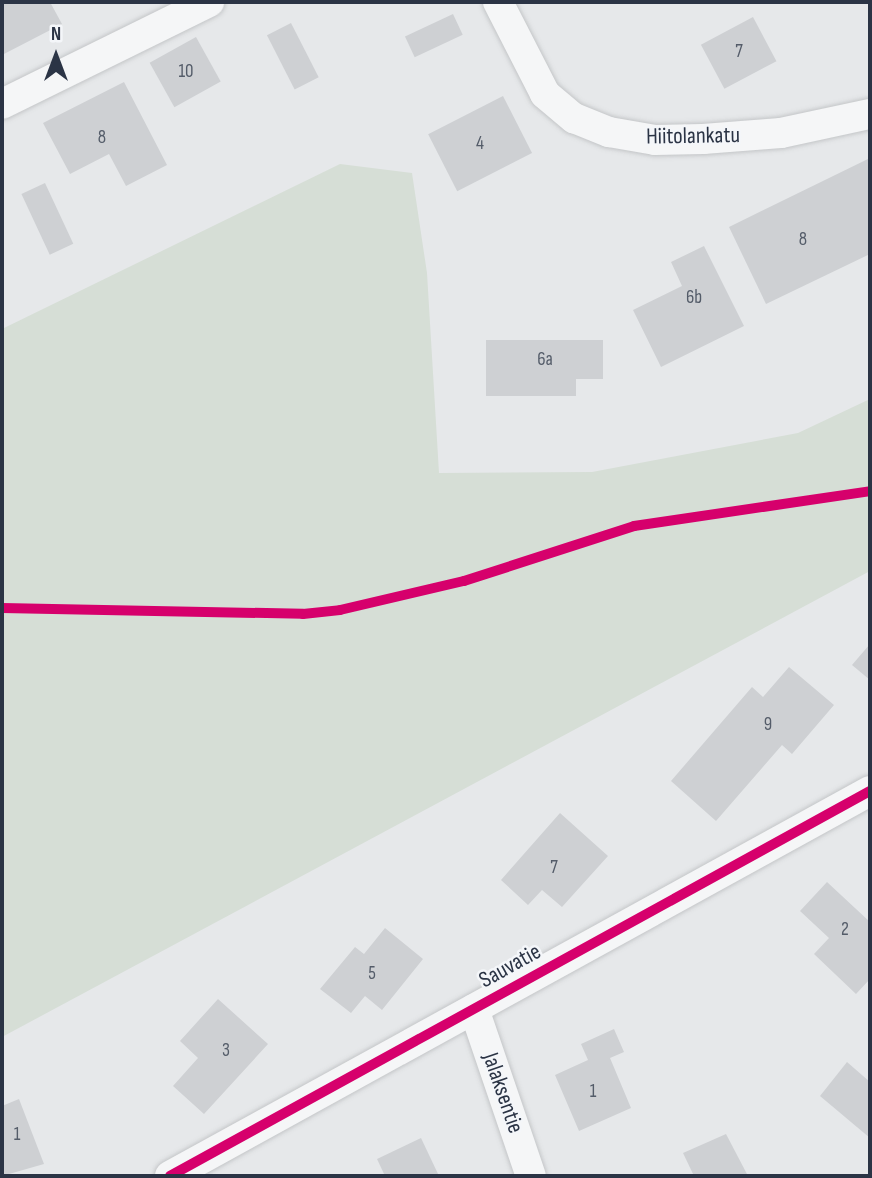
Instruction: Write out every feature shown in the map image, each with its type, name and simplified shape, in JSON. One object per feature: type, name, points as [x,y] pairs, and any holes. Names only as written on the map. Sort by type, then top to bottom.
[{"type":"street","points":[[2,104],[209,2]]},
{"type":"street","name":"Hiitolankatu","points":[[498,2],[545,94],[575,118],[609,132],[655,140],[703,139],[781,133],[870,114]]},
{"type":"street","name":"Sauvatie","points":[[170,1176],[870,792]]},
{"type":"street","name":"Jalaksentie","points":[[474,1009],[531,1176]]},
{"type":"shaded area","points":[[340,164],[412,173],[427,273],[439,473],[592,472],[798,433],[870,399],[870,571],[2,1037],[2,329]]},
{"type":"building","points":[[2,2],[50,2],[62,24],[2,55]]},
{"type":"building","points":[[453,14],[463,35],[415,57],[405,36]]},
{"type":"building","points":[[753,17],[776,61],[724,89],[701,45]]},
{"type":"building","points":[[291,23],[319,77],[295,90],[267,35]]},
{"type":"building","points":[[196,37],[221,82],[174,107],[150,63]]},
{"type":"building","points":[[124,82],[167,165],[126,186],[109,154],[70,174],[43,123]]},
{"type":"building","points":[[503,96],[532,153],[457,191],[428,134]]},
{"type":"building","points":[[870,158],[870,254],[766,304],[729,227]]},
{"type":"building","points":[[45,183],[73,244],[50,255],[21,194]]},
{"type":"building","points":[[704,246],[744,326],[661,367],[633,310],[682,286],[671,262]]},
{"type":"building","points":[[486,340],[603,340],[603,379],[576,379],[576,396],[486,396]]},
{"type":"building","points":[[870,644],[870,680],[852,665]]},
{"type":"building","points":[[789,667],[834,705],[792,754],[782,745],[716,821],[671,781],[752,687],[763,697]]},
{"type":"building","points":[[560,813],[608,856],[562,907],[542,890],[528,905],[501,880]]},
{"type":"building","points":[[827,882],[870,922],[870,979],[856,994],[814,954],[829,938],[800,911]]},
{"type":"building","points":[[385,928],[423,959],[382,1010],[365,996],[351,1013],[320,989],[355,947],[364,954]]},
{"type":"building","points":[[218,999],[268,1044],[204,1114],[173,1086],[198,1058],[180,1041]]},
{"type":"building","points":[[614,1029],[624,1052],[610,1058],[631,1108],[579,1131],[555,1075],[588,1060],[581,1044]]},
{"type":"building","points":[[847,1062],[870,1082],[870,1138],[820,1096]]},
{"type":"building","points":[[19,1099],[44,1164],[2,1176],[2,1106]]},
{"type":"building","points":[[726,1134],[748,1176],[694,1176],[683,1153]]},
{"type":"building","points":[[421,1138],[439,1176],[385,1176],[377,1159]]},
{"type":"cycle path","points":[[2,608],[303,614],[340,610],[464,581],[634,526],[870,491]]},
{"type":"cycle path","points":[[170,1176],[870,791]]}]
